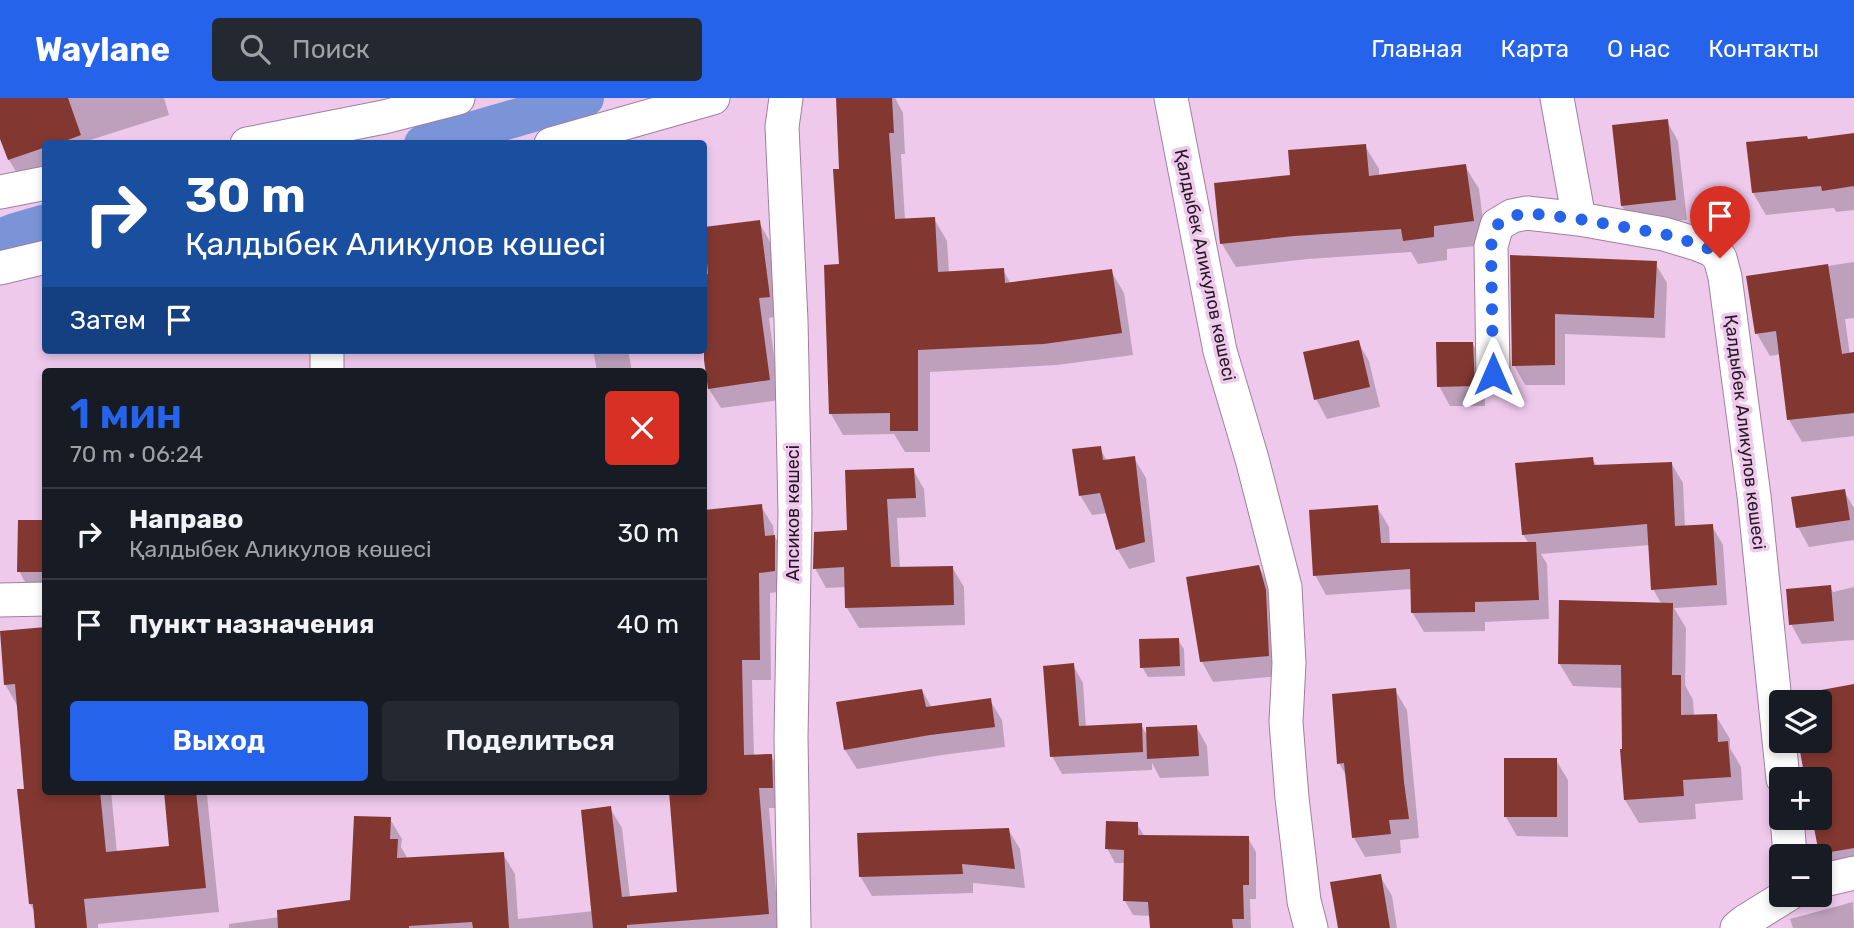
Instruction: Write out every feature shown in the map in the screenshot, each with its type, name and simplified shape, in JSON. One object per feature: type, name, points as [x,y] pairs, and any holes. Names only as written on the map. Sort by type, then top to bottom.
[{"type":"street","points":[[262,140],[382,107],[458,98]]},
{"type":"street","points":[[565,140],[713,98]]},
{"type":"street","name":"Апсиков көшесі","points":[[786,98],[782,127],[791,320],[795,513],[791,737],[794,928]]},
{"type":"street","name":"Қалдыбек Аликулов көшесі","points":[[1171,98],[1220,351],[1252,459],[1285,587],[1289,663],[1286,722],[1304,901],[1311,928]]},
{"type":"street","points":[[1557,98],[1579,219]]},
{"type":"street","points":[[0,192],[42,184]]},
{"type":"street","name":"Қалдыбек Аликулов көшесі","points":[[1493,374],[1491,246],[1497,225],[1512,216],[1527,213],[1579,219],[1664,234],[1712,250],[1720,258],[1724,266],[1754,496],[1782,767]]},
{"type":"street","points":[[0,268],[42,258]]},
{"type":"street","points":[[0,600],[42,599]]},
{"type":"street","points":[[1832,878],[1854,873]]},
{"type":"street","points":[[1737,928],[1769,906]]},
{"type":"building","points":[[0,98],[68,98],[81,135],[68,140],[42,140],[42,148],[8,160],[0,139]]},
{"type":"building","points":[[836,98],[892,98],[894,133],[889,133],[895,219],[935,217],[938,272],[1004,268],[1005,283],[1112,269],[1122,333],[1044,344],[918,350],[918,431],[890,431],[890,413],[829,414],[824,265],[839,264],[833,169],[839,169]]},
{"type":"building","points":[[1668,119],[1676,200],[1621,206],[1612,125]]},
{"type":"building","points":[[1854,133],[1854,186],[1822,191],[1821,186],[1752,193],[1746,142],[1807,136],[1808,139]]},
{"type":"building","points":[[1366,144],[1369,176],[1466,164],[1474,221],[1434,226],[1434,237],[1403,241],[1401,229],[1220,244],[1214,183],[1290,175],[1288,150]]},
{"type":"building","points":[[760,220],[770,297],[759,298],[770,380],[708,389],[704,360],[704,354],[707,354],[707,227]]},
{"type":"building","points":[[1510,255],[1657,261],[1654,318],[1555,314],[1555,365],[1512,366]]},
{"type":"building","points":[[1828,264],[1842,354],[1854,352],[1854,413],[1787,420],[1776,331],[1755,334],[1746,276]]},
{"type":"building","points":[[1359,340],[1370,387],[1314,400],[1303,352]]},
{"type":"building","points":[[1436,342],[1473,342],[1475,386],[1437,387]]},
{"type":"building","points":[[1101,446],[1103,460],[1135,456],[1145,542],[1116,550],[1100,493],[1079,496],[1072,449]]},
{"type":"building","points":[[1593,457],[1594,465],[1672,462],[1675,526],[1713,524],[1717,585],[1651,590],[1647,524],[1522,535],[1515,463]]},
{"type":"building","points":[[914,468],[916,498],[887,499],[891,567],[953,566],[954,605],[845,608],[844,567],[813,569],[814,532],[847,530],[845,470]]},
{"type":"building","points":[[1845,489],[1850,520],[1796,528],[1791,497]]},
{"type":"building","points":[[762,504],[765,536],[775,535],[775,571],[759,573],[760,660],[742,660],[744,755],[772,754],[773,788],[759,788],[769,914],[627,925],[627,928],[593,928],[581,810],[611,806],[622,897],[677,892],[669,795],[707,795],[707,510]]},
{"type":"building","points":[[1378,505],[1381,543],[1536,542],[1539,600],[1475,602],[1475,612],[1411,613],[1410,569],[1313,576],[1309,510]]},
{"type":"building","points":[[18,520],[42,520],[42,572],[17,572]]},
{"type":"building","points":[[1259,565],[1266,590],[1269,656],[1200,662],[1186,577]]},
{"type":"building","points":[[1831,585],[1834,621],[1789,625],[1786,589]]},
{"type":"building","points":[[1559,600],[1673,603],[1672,675],[1681,675],[1681,715],[1717,714],[1718,742],[1728,741],[1731,777],[1683,780],[1684,796],[1624,800],[1620,749],[1621,665],[1558,664]]},
{"type":"building","points":[[42,627],[42,795],[100,795],[106,852],[169,846],[164,795],[196,795],[206,888],[84,899],[87,928],[35,928],[33,904],[29,904],[17,789],[24,789],[15,684],[4,685],[0,631]]},
{"type":"building","points":[[1179,638],[1180,666],[1140,668],[1139,639]]},
{"type":"building","points":[[1074,663],[1079,726],[1142,723],[1143,752],[1050,757],[1043,666]]},
{"type":"building","points":[[1854,684],[1854,848],[1832,852],[1832,844],[1817,844],[1814,830],[1832,830],[1832,767],[1803,767],[1800,753],[1832,753],[1832,690],[1821,690]]},
{"type":"building","points":[[1396,688],[1409,819],[1389,820],[1391,834],[1352,838],[1344,763],[1337,764],[1332,694]]},
{"type":"building","points":[[922,689],[926,707],[991,698],[995,727],[844,750],[836,702]]},
{"type":"building","points":[[1197,725],[1199,756],[1147,759],[1146,727]]},
{"type":"building","points":[[1504,758],[1557,758],[1557,817],[1504,817]]},
{"type":"building","points":[[354,816],[391,817],[390,839],[398,839],[397,858],[504,852],[509,928],[473,928],[472,922],[409,928],[278,928],[277,910],[350,900]]},
{"type":"building","points":[[1106,821],[1138,822],[1138,835],[1249,836],[1249,885],[1243,885],[1244,919],[1232,919],[1233,928],[1150,928],[1148,902],[1123,901],[1124,850],[1105,849]]},
{"type":"building","points":[[1009,828],[1015,869],[962,864],[963,874],[859,877],[857,833]]},
{"type":"building","points":[[1381,874],[1390,928],[1338,928],[1330,882]]},
{"type":"waterway","points":[[439,140],[585,98]]},
{"type":"waterway","points":[[0,238],[42,224]]},
{"type":"route","points":[[1493,374],[1491,246],[1497,225],[1512,216],[1527,213],[1579,219],[1664,234],[1712,250],[1720,258]]}]
